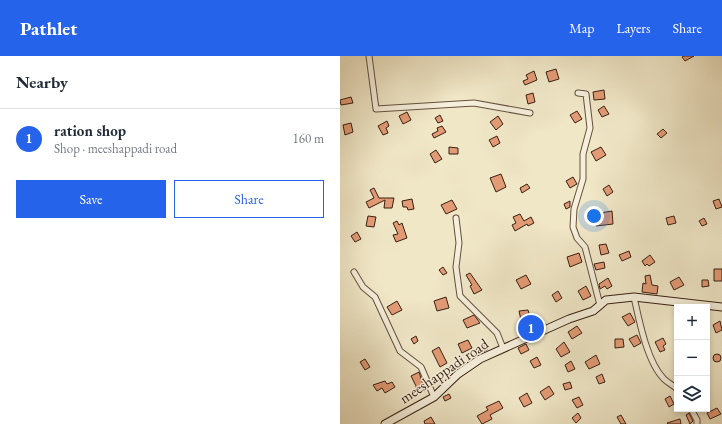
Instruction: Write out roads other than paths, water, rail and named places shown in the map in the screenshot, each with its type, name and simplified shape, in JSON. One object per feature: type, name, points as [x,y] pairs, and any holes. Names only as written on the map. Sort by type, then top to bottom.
[{"type":"street","points":[[369,56],[376,109],[474,103],[530,113]]},
{"type":"street","points":[[578,93],[586,94],[590,128],[583,154],[582,179],[574,209],[572,227],[577,238],[585,247],[600,305]]},
{"type":"street","points":[[456,218],[459,243],[456,267],[460,296],[497,333],[503,348]]},
{"type":"street","points":[[354,272],[363,287],[375,297],[400,351],[420,367],[434,397]]},
{"type":"street","points":[[634,297],[640,326],[651,357],[663,378],[674,386]]},
{"type":"street","name":"meeshappadi road","points":[[385,424],[434,397],[458,374],[480,359],[569,319],[593,311],[606,300],[611,298],[634,297],[722,307]]},
{"type":"street","points":[[693,412],[697,420],[697,424]]},
{"type":"place","name":"ration shop","points":[[531,328]]}]
